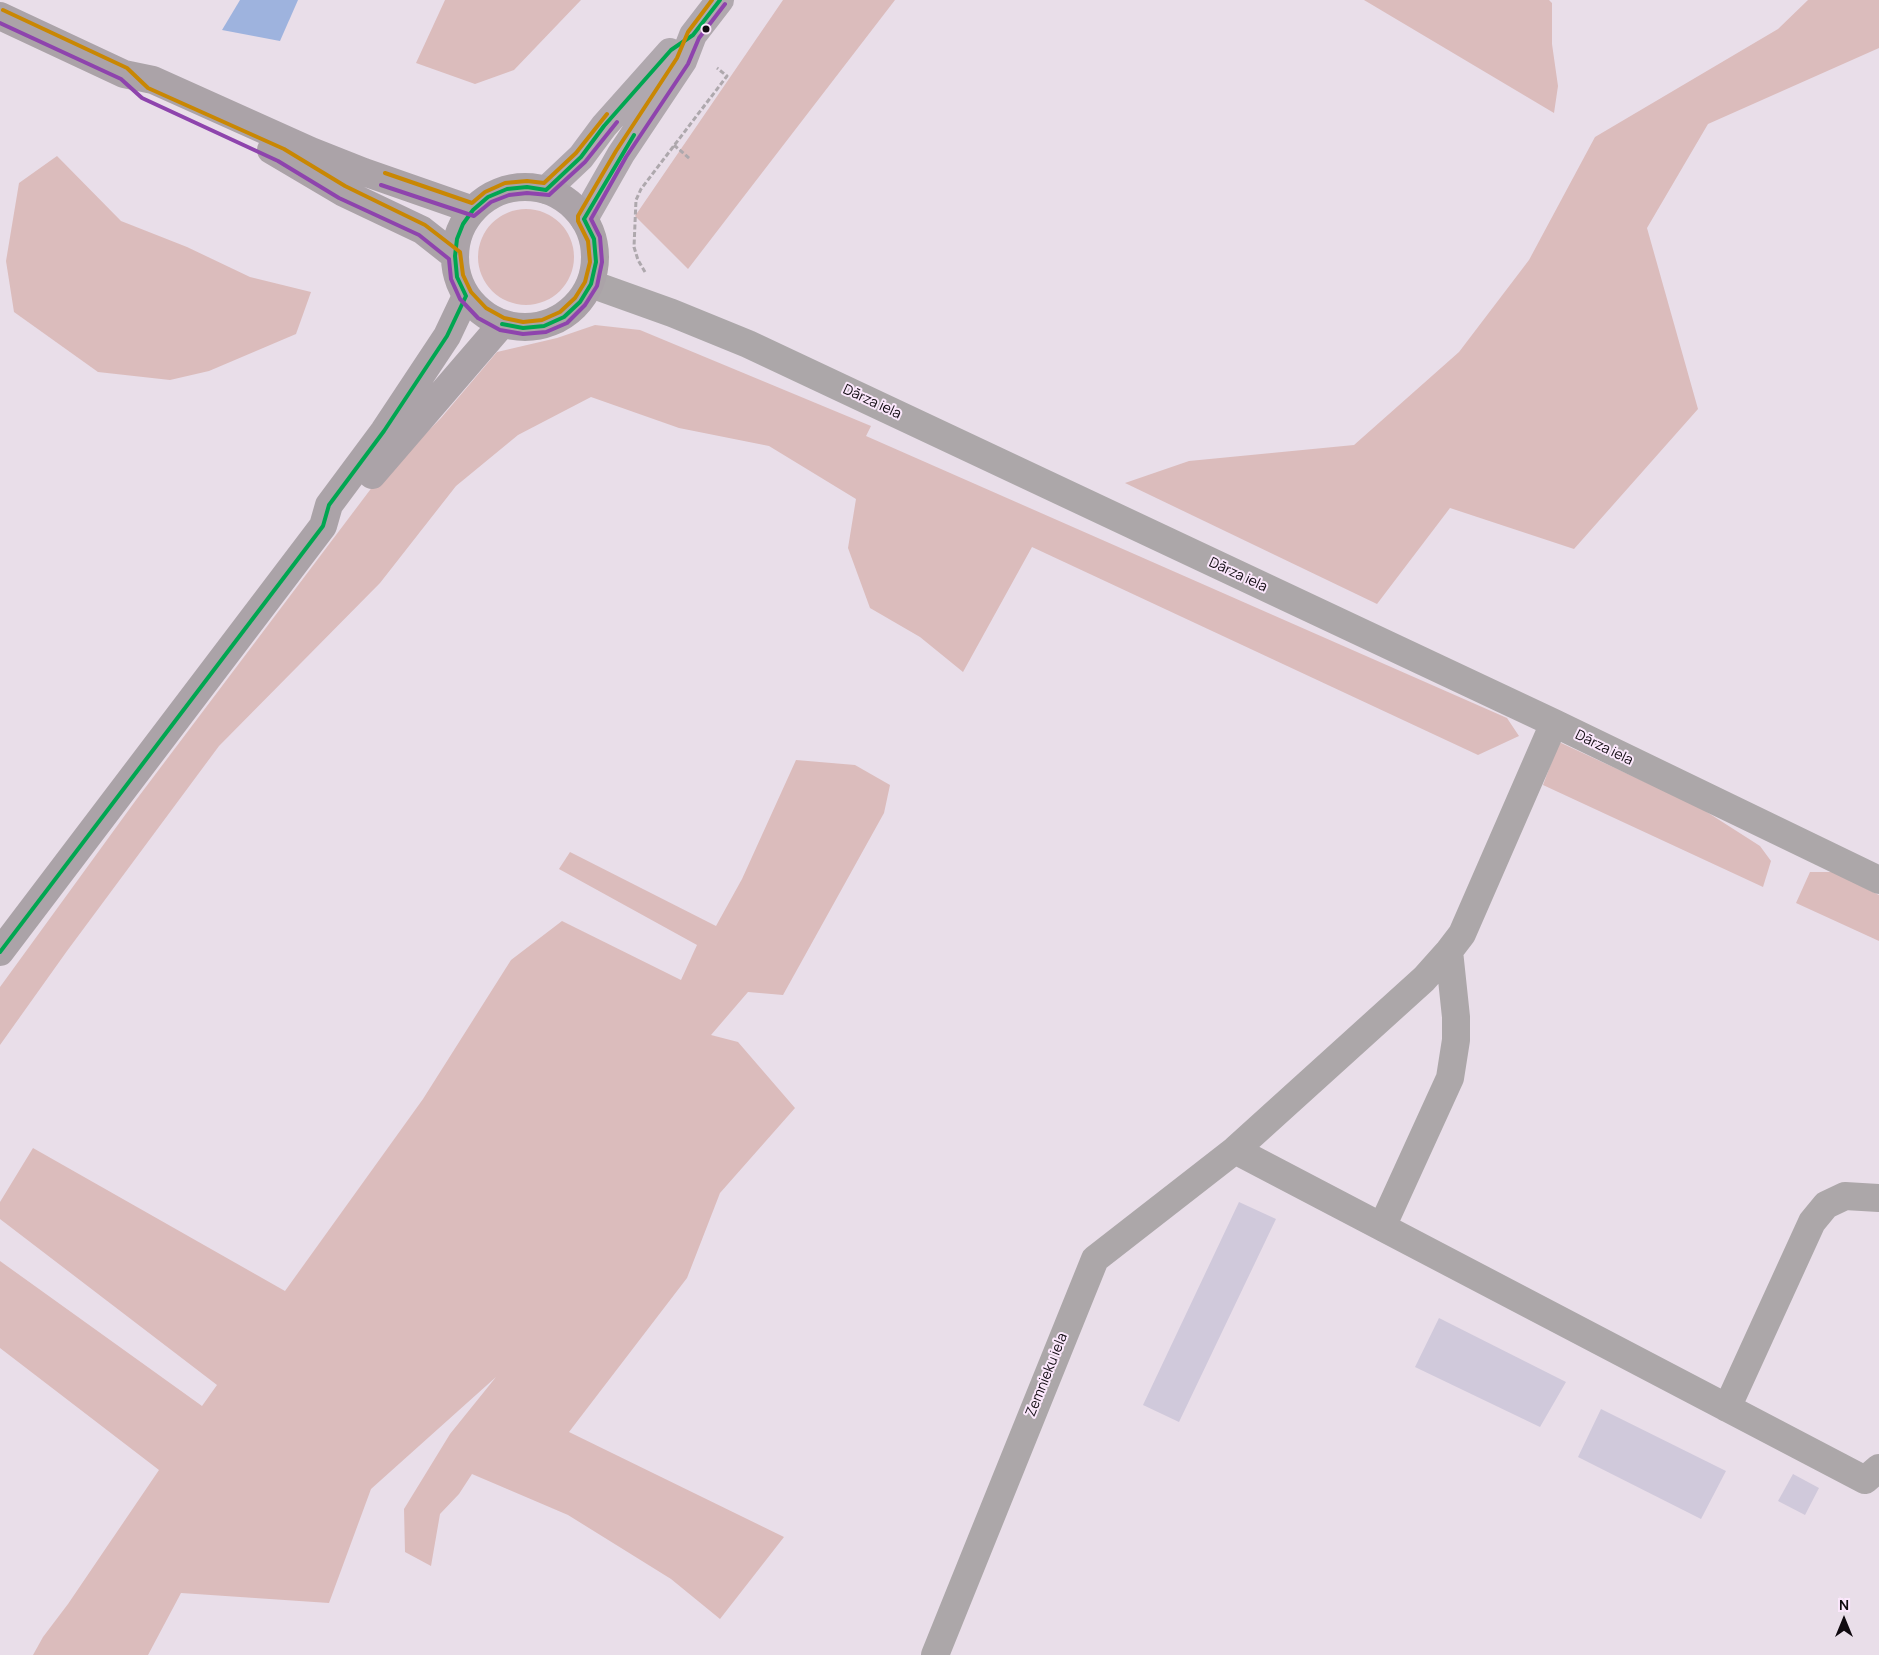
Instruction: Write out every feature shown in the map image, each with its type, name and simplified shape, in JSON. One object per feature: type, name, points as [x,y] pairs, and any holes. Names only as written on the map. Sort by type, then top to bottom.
[{"type":"highway","points":[[0,16],[124,74],[153,80],[311,151],[364,172],[473,210]]},
{"type":"highway","points":[[124,74],[146,93],[281,155],[342,192],[422,230],[455,256]]},
{"type":"highway","points":[[527,187],[546,190],[568,201],[584,219],[594,239],[596,262],[591,284],[580,302],[564,317],[544,326],[523,328],[502,324],[482,313],[466,296],[457,277],[455,256],[457,239],[463,224],[473,210],[488,197],[507,190],[527,187]]},
{"type":"highway","points":[[0,952],[323,526],[329,505],[384,431],[447,336],[466,296]]},
{"type":"highway","points":[[323,526],[342,515],[378,467],[502,324]]},
{"type":"main road","points":[[584,219],[621,154],[683,60],[693,35],[720,0]]},
{"type":"main road","points":[[546,190],[581,157],[604,126],[671,50],[693,35]]},
{"type":"street","name":"Dārza iela","points":[[591,284],[672,313],[748,344],[1554,723],[1879,880]]},
{"type":"street","name":"Zemnieku iela","points":[[934,1655],[1095,1259],[1235,1150],[1424,979],[1449,951],[1462,934],[1554,723]]},
{"type":"street","points":[[1382,1227],[1450,1078],[1456,1032],[1449,951]]},
{"type":"street","points":[[1235,1150],[1865,1480],[1879,1468]]},
{"type":"street","points":[[1727,1408],[1812,1222],[1826,1205],[1845,1196],[1879,1198]]},
{"type":"path","points":[[647,275],[638,260],[634,247],[636,200],[641,190],[674,145],[727,76],[717,68]]},
{"type":"path","points":[[674,145],[690,159]]},
{"type":"shaded area","points":[[445,0],[581,0],[514,70],[475,84],[416,63]]},
{"type":"shaded area","points":[[783,0],[895,0],[688,269],[635,216]]},
{"type":"shaded area","points":[[1364,0],[1549,0],[1552,3],[1552,44],[1558,86],[1554,113]]},
{"type":"shaded area","points":[[1808,0],[1879,0],[1879,48],[1708,124],[1647,228],[1698,409],[1574,549],[1450,508],[1377,604],[1125,483],[1189,461],[1354,445],[1459,352],[1529,260],[1595,137],[1778,29]]},
{"type":"shaded area","points":[[57,156],[121,221],[187,247],[250,277],[311,292],[296,334],[209,371],[170,380],[98,372],[14,312],[6,261],[19,183]]},
{"type":"shaded area","points":[[526,209],[544,212],[560,223],[571,239],[574,257],[571,275],[560,291],[544,302],[526,305],[508,302],[492,291],[481,275],[478,257],[481,239],[492,223],[508,212]]},
{"type":"shaded area","points":[[595,325],[640,330],[871,426],[866,436],[1507,718],[1519,736],[1478,755],[1032,547],[963,672],[920,637],[870,608],[848,548],[856,499],[769,446],[679,428],[591,397],[518,435],[456,486],[380,583],[219,746],[0,1045],[0,987],[136,800],[373,486],[441,418],[497,352],[557,338]]},
{"type":"shaded area","points":[[1559,742],[1699,807],[1760,846],[1771,861],[1763,887],[1543,785]]},
{"type":"shaded area","points":[[796,760],[855,765],[890,785],[884,813],[783,995],[748,992],[711,1035],[738,1042],[795,1108],[720,1193],[687,1278],[569,1432],[784,1537],[720,1619],[671,1579],[568,1515],[472,1474],[459,1494],[440,1514],[431,1566],[405,1552],[404,1509],[450,1434],[496,1377],[371,1489],[329,1603],[181,1593],[148,1655],[33,1655],[43,1637],[68,1604],[159,1470],[0,1348],[0,1261],[202,1406],[217,1385],[0,1219],[0,1202],[33,1148],[285,1291],[423,1099],[511,960],[562,921],[681,980],[697,945],[559,869],[570,852],[716,926],[742,879]]},
{"type":"shaded area","points":[[1810,872],[1833,872],[1879,895],[1879,941],[1796,903]]},
{"type":"water","points":[[240,0],[298,0],[280,41],[222,30]]},
{"type":"building","points":[[1239,1202],[1276,1219],[1179,1422],[1143,1405]]},
{"type":"building","points":[[1439,1318],[1566,1382],[1540,1427],[1415,1367]]},
{"type":"building","points":[[1601,1409],[1726,1471],[1701,1519],[1578,1457]]},
{"type":"building","points":[[1793,1474],[1819,1488],[1805,1515],[1778,1501]]},
{"type":"transit line","points":[[3,10],[127,68],[148,88],[284,149],[345,186],[425,225],[460,252],[463,275],[471,292],[486,308],[504,318],[523,322],[542,320],[560,312],[575,298],[585,282],[590,262],[588,241],[578,221],[578,216],[616,151],[677,58],[688,32],[712,0]]},
{"type":"transit line","points":[[546,190],[581,157],[604,126],[671,50],[693,35],[720,0]]},
{"type":"transit line","points":[[0,23],[121,79],[142,98],[278,161],[339,198],[419,235],[449,259],[451,279],[460,299],[478,318],[500,330],[523,334],[546,332],[567,323],[585,305],[597,286],[602,262],[600,237],[591,219],[626,157],[688,64],[699,38],[725,4]]},
{"type":"transit line","points":[[385,173],[472,203],[485,192],[505,183],[527,181],[544,183],[576,153],[607,114]]},
{"type":"transit line","points":[[381,185],[474,216],[491,202],[509,195],[527,193],[549,195],[585,162],[617,122]]},
{"type":"transit line","points":[[584,219],[634,135]]},
{"type":"transit line","points":[[0,952],[323,526],[329,505],[384,431],[447,336],[466,296],[457,277],[455,256],[457,239],[463,224],[473,210],[488,197],[507,189],[527,187],[546,190]]},
{"type":"transit line","points":[[502,324],[523,328],[544,326],[564,317],[580,302],[591,284],[596,262],[594,239],[584,219]]}]
